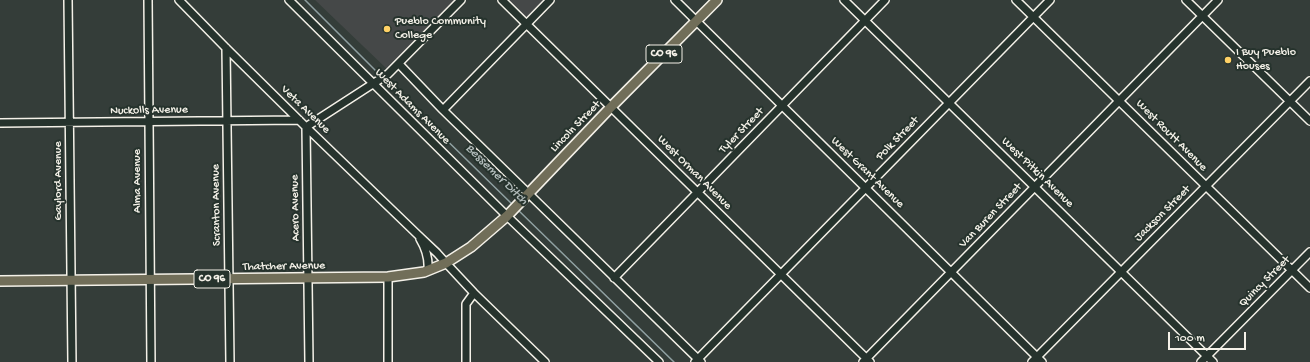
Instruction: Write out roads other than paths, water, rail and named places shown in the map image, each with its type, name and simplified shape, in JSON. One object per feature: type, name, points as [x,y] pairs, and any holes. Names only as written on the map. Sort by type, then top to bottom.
[{"type":"main road","name":"Lincoln Street","points":[[446,263],[472,248],[510,214],[611,107],[717,0]]},
{"type":"main road","name":"Thatcher Avenue","points":[[0,281],[388,277],[417,273],[446,263]]},
{"type":"street","name":"Gaylord Avenue","points":[[68,0],[72,362]]},
{"type":"street","name":"Alma Avenue","points":[[148,0],[151,362]]},
{"type":"street","name":"Veta Avenue","points":[[179,0],[306,127],[437,253],[474,293],[545,362]]},
{"type":"street","name":"West Adams Avenue","points":[[289,0],[376,82],[659,362]]},
{"type":"street","points":[[306,127],[388,74],[461,0]]},
{"type":"street","name":"West Orman Avenue","points":[[502,0],[781,274],[867,361]]},
{"type":"street","points":[[444,110],[550,0]]},
{"type":"street","name":"West Grant Avenue","points":[[675,0],[952,272],[1037,360]]},
{"type":"street","name":"West Pitkin Avenue","points":[[844,0],[1213,362]]},
{"type":"street","name":"Tyler Street","points":[[614,278],[885,0]]},
{"type":"street","name":"West Routt Avenue","points":[[1016,0],[1310,288]]},
{"type":"street","name":"Polk Street","points":[[698,361],[781,274],[1050,0]]},
{"type":"street","points":[[1186,0],[1310,121]]},
{"type":"street","name":"Van Buren Street","points":[[867,361],[1218,0]]},
{"type":"street","name":"Scranton Avenue","points":[[226,48],[230,362]]},
{"type":"street","name":"West Adams Avenue","points":[[399,64],[526,196],[614,278],[698,361]]},
{"type":"street","name":"Jackson Street","points":[[1037,360],[1310,81]]},
{"type":"street","name":"Nuckolls Avenue","points":[[0,124],[299,120]]},
{"type":"street","name":"Acero Avenue","points":[[306,127],[309,362]]},
{"type":"street","name":"Veta Avenue","points":[[418,235],[428,256],[428,270]]},
{"type":"street","name":"Quincy Street","points":[[1201,362],[1310,252]]},
{"type":"street","points":[[388,277],[388,362]]},
{"type":"street","points":[[466,362],[466,304],[474,293]]},
{"type":"waterway","name":"Bessemer Ditch","points":[[305,0],[381,76]]},
{"type":"waterway","name":"Bessemer Ditch","points":[[384,79],[513,205]]},
{"type":"waterway","name":"Bessemer Ditch","points":[[517,209],[674,362]]},
{"type":"place","name":"Pueblo Community College","points":[[387,29]]},
{"type":"place","name":"I Buy Pueblo Houses","points":[[1228,60]]}]
